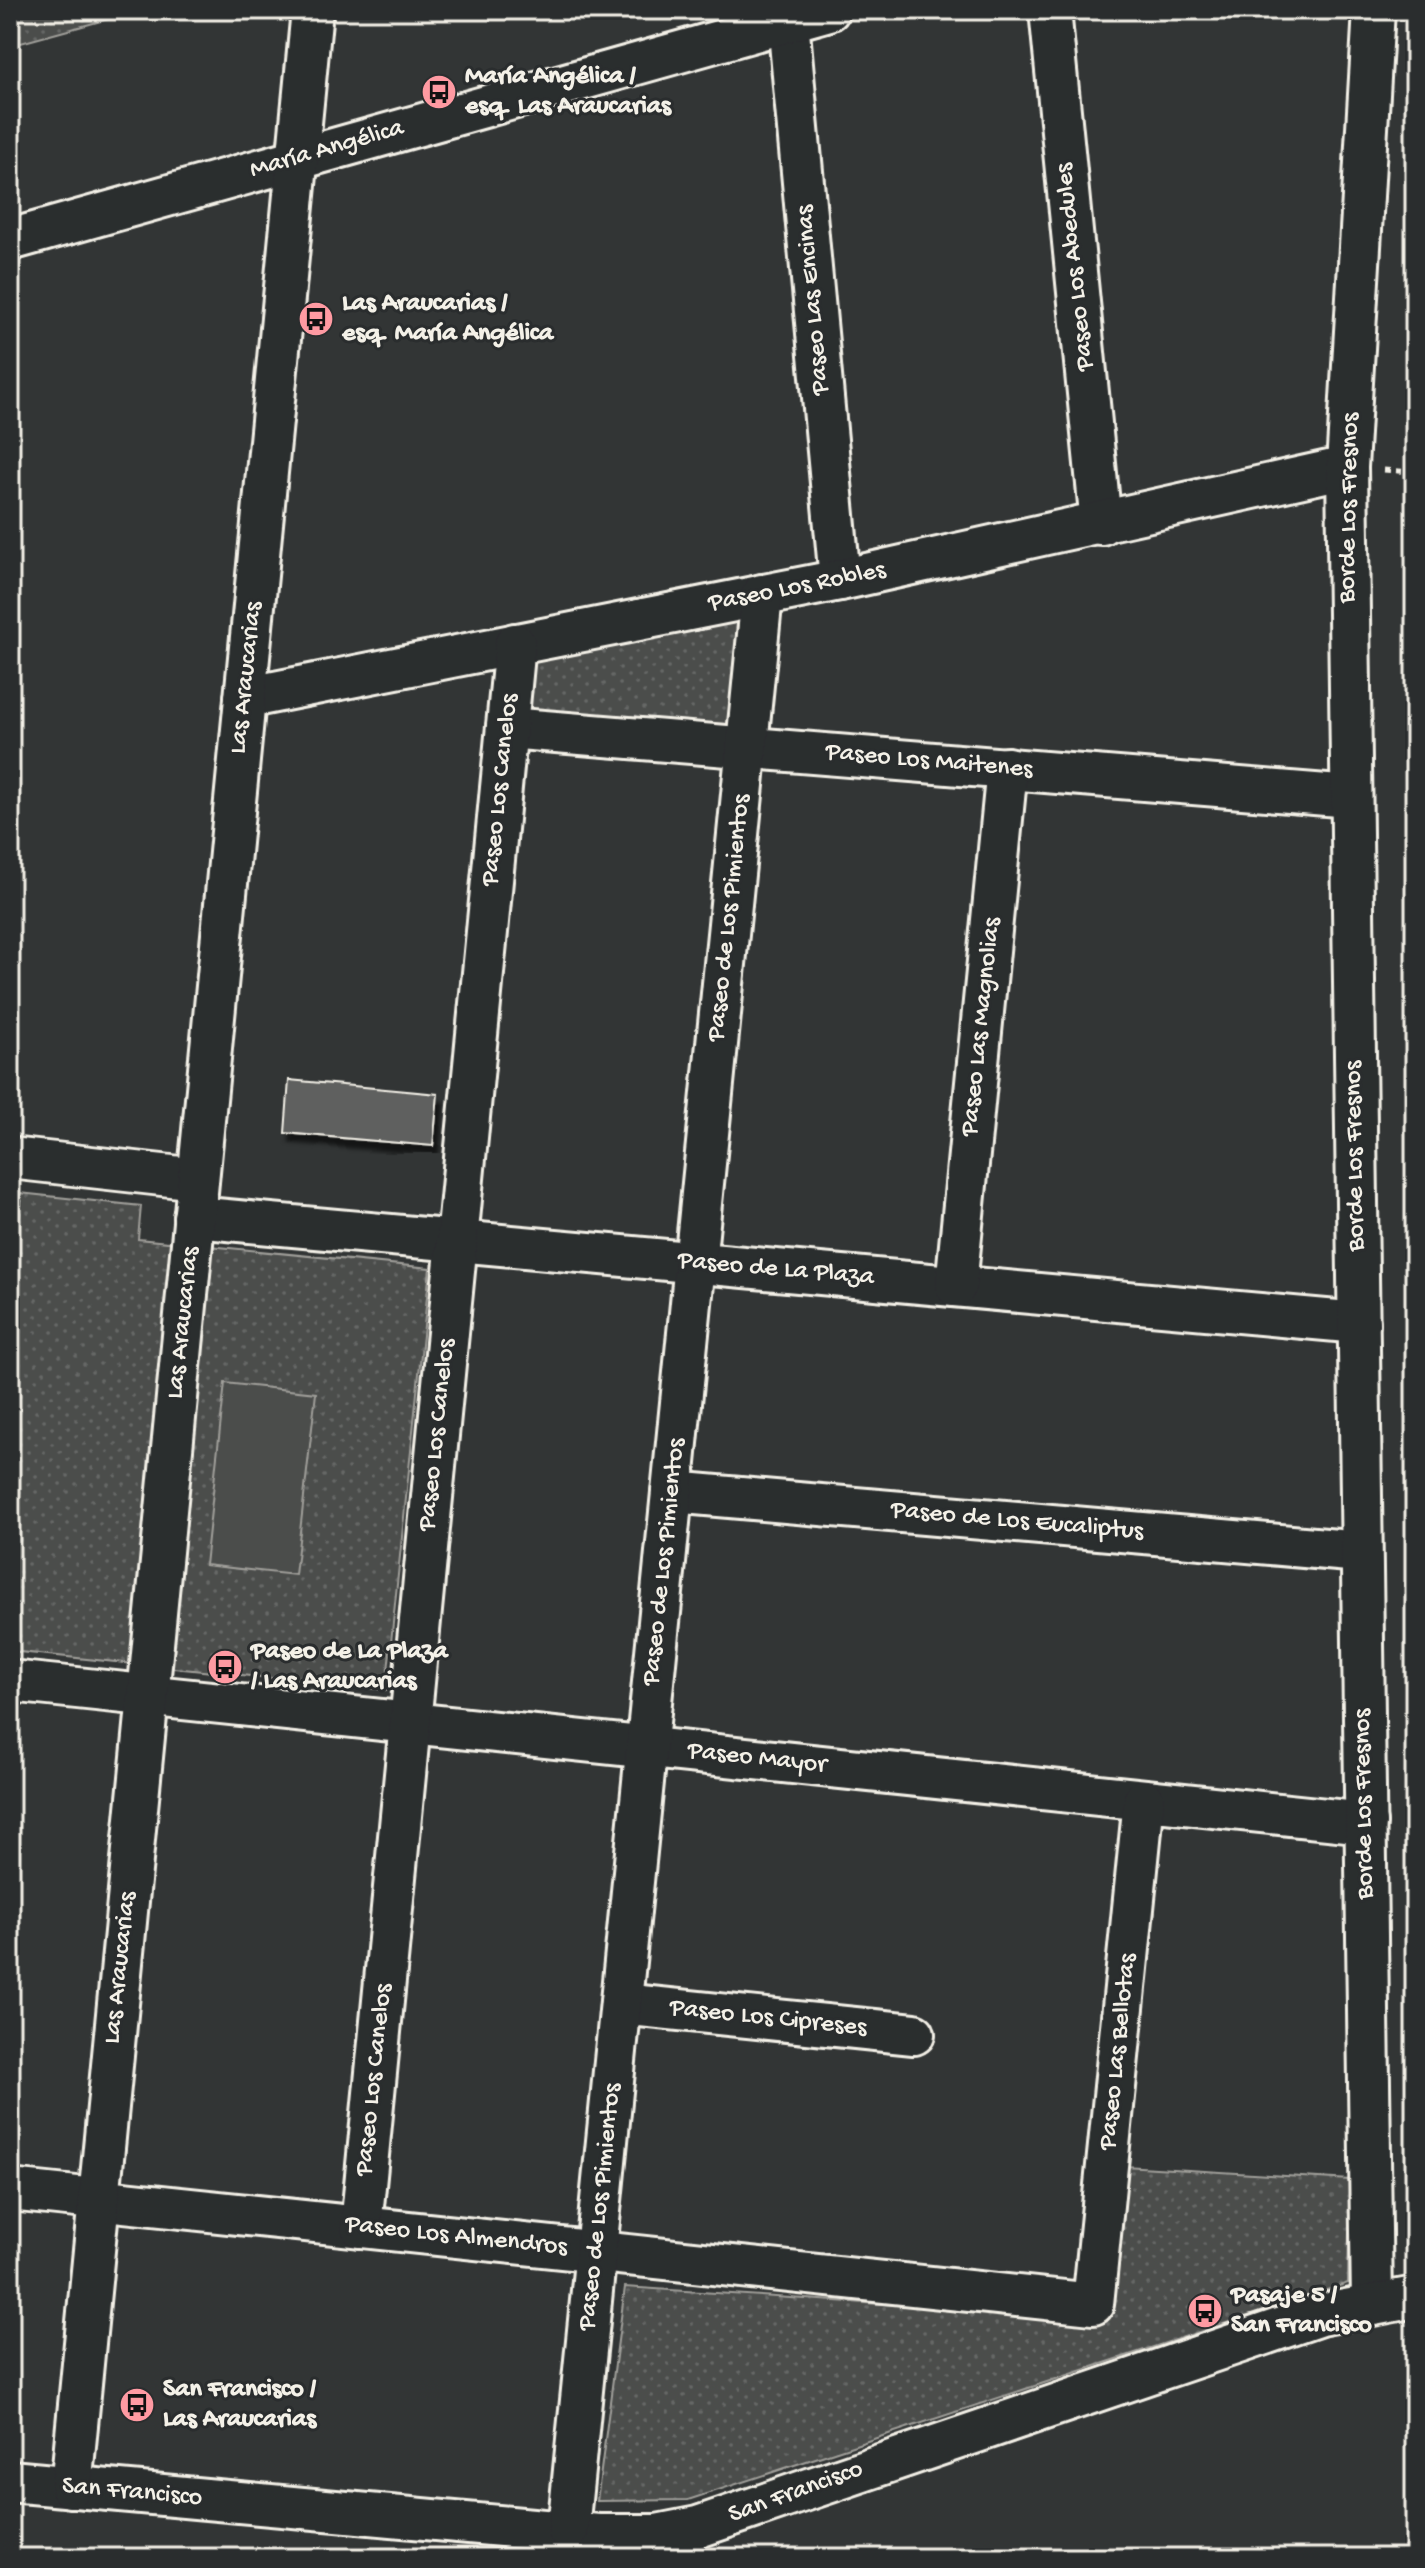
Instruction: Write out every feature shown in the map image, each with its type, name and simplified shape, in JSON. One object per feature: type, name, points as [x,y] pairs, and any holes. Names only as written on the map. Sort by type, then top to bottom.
[{"type":"street","name":"Las Araucarias","points":[[71,2487],[297,158],[311,50],[312,10]]},
{"type":"street","name":"María Angélica","points":[[10,240],[829,10]]},
{"type":"street","name":"Paseo Los Abedules","points":[[1050,10],[1101,524]]},
{"type":"street","name":"Borde Los Fresnos","points":[[1372,2303],[1347,467],[1374,10]]},
{"type":"street","name":"Paseo Las Encinas","points":[[788,21],[840,580]]},
{"type":"street","name":"Paseo Los Robles","points":[[245,698],[840,580],[1347,467]]},
{"type":"street","name":"Paseo de Los Pimientos","points":[[568,2530],[762,595]]},
{"type":"street","name":"Paseo Los Canelos","points":[[361,2227],[515,644]]},
{"type":"street","name":"Paseo Los Maitenes","points":[[507,728],[1351,797]]},
{"type":"street","name":"Paseo Las Magnolias","points":[[956,1286],[1007,768]]},
{"type":"street","name":"Paseo de La Plaza","points":[[17,1159],[196,1198],[457,1240],[1359,1323]]},
{"type":"street","name":"Paseo de Los Eucaliptus","points":[[672,1492],[1361,1552]]},
{"type":"street","name":"Paseo Mayor","points":[[10,1681],[1366,1823]]},
{"type":"street","name":"Paseo Las Bellotas","points":[[1093,2304],[1144,1800]]},
{"type":"street","name":"Paseo Los Cipreses","points":[[621,2004],[914,2034]]},
{"type":"street","name":"Paseo Los Almendros","points":[[10,2190],[1093,2304]]},
{"type":"street","name":"San Francisco","points":[[10,2481],[627,2536],[698,2527],[830,2479],[1320,2315],[1415,2297]]},
{"type":"path","points":[[10,1289],[17,1159]]},
{"type":"shaded area","points":[[10,10],[141,10],[10,46]]},
{"type":"shaded area","points":[[737,616],[743,629],[734,734],[519,720],[525,662]]},
{"type":"shaded area","points":[[10,1192],[141,1206],[138,1239],[430,1268],[386,1690],[10,1651]]},
{"type":"shaded area","points":[[225,1383],[316,1393],[295,1575],[205,1565]]},
{"type":"shaded area","points":[[1124,2166],[1350,2180],[1348,2283],[688,2500],[597,2501],[625,2287],[1107,2319]]},
{"type":"building","points":[[289,1080],[438,1094],[433,1146],[285,1133]]},
{"type":"place","name":"María Angélica / esq. Las Araucarias","points":[[439,92]]},
{"type":"place","name":"Las Araucarias / esq. María Angélica","points":[[316,319]]},
{"type":"place","name":"Paseo de La Plaza / Las Araucarias","points":[[225,1667]]},
{"type":"place","name":"Pasaje 5 / San Francisco","points":[[1205,2311]]},
{"type":"place","name":"San Francisco / Las Araucarias","points":[[137,2405]]}]
